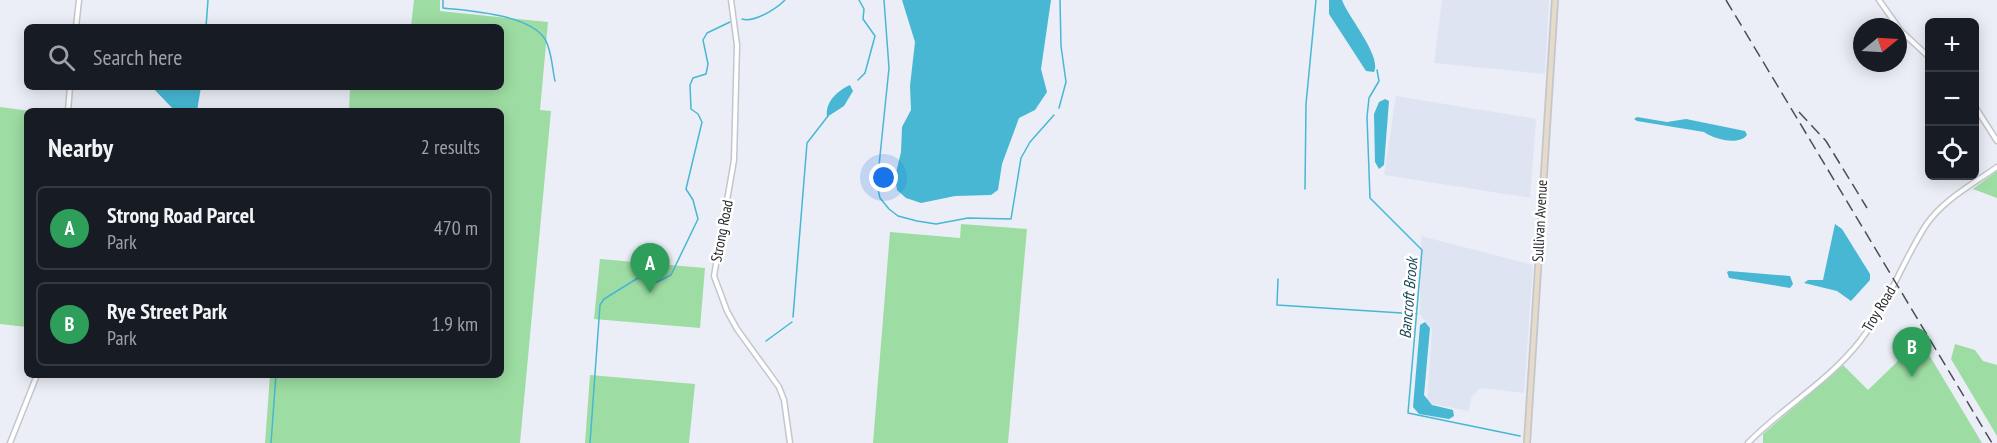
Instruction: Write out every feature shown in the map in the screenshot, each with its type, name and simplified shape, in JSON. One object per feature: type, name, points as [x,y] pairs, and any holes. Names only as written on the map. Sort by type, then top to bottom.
[{"type":"main road","name":"Sullivan Avenue","points":[[1527,443],[1555,0]]},
{"type":"street","points":[[76,24],[79,0]]},
{"type":"street","name":"Strong Road","points":[[731,0],[738,45],[734,160],[714,276],[719,293],[737,329],[779,387],[784,400],[789,443]]},
{"type":"street","points":[[1879,0],[1901,31],[1925,54]]},
{"type":"street","points":[[68,108],[70,90]]},
{"type":"street","points":[[1979,113],[1997,141]]},
{"type":"street","name":"Troy Road","points":[[1748,443],[1823,378],[1859,342],[1881,309],[1931,219],[1953,199],[1997,167]]},
{"type":"street","points":[[10,443],[36,378]]},
{"type":"shaded area","points":[[1442,0],[1549,0],[1545,74],[1434,63]]},
{"type":"shaded area","points":[[1396,96],[1536,119],[1530,198],[1384,175]]},
{"type":"shaded area","points":[[1421,236],[1533,265],[1524,393],[1480,388],[1471,398],[1469,411],[1427,403],[1432,329],[1420,315]]},
{"type":"green space","points":[[414,0],[440,0],[440,11],[548,22],[540,110],[551,111],[520,443],[265,443],[270,378],[504,378],[504,108],[349,108],[350,90],[504,90],[504,24],[411,24]]},
{"type":"green space","points":[[0,107],[24,110],[24,327],[0,324]]},
{"type":"green space","points":[[1997,171],[1997,198],[1973,189]]},
{"type":"green space","points":[[961,224],[1027,229],[1008,443],[873,443],[890,232],[960,238]]},
{"type":"green space","points":[[600,259],[705,268],[700,328],[594,319]]},
{"type":"green space","points":[[1913,328],[1982,443],[1763,443],[1763,434],[1843,365],[1868,390],[1897,362]]},
{"type":"green space","points":[[1955,344],[1975,350],[1983,361],[1997,365],[1997,436],[1951,359]]},
{"type":"green space","points":[[590,375],[695,384],[689,443],[585,443]]},
{"type":"water","points":[[902,0],[1051,0],[1041,69],[1047,92],[1035,110],[1019,118],[1002,164],[998,190],[991,195],[955,196],[921,203],[906,198],[897,190],[895,177],[901,152],[902,127],[911,110],[910,86],[915,42]]},
{"type":"water","points":[[1329,0],[1342,0],[1373,56],[1374,72],[1366,71],[1329,14]]},
{"type":"water","points":[[850,85],[853,91],[844,106],[827,117],[830,102],[841,90]]},
{"type":"water","points":[[155,90],[200,90],[198,108],[172,108]]},
{"type":"water","points":[[1385,99],[1389,101],[1384,165],[1379,169],[1375,162],[1374,114],[1379,102]]},
{"type":"water","points":[[1637,117],[1667,122],[1686,119],[1745,131],[1747,135],[1732,141],[1704,132],[1637,121],[1634,119]]},
{"type":"water","points":[[1835,224],[1842,229],[1870,274],[1870,280],[1851,301],[1837,291],[1804,283],[1808,280],[1823,280]]},
{"type":"water","points":[[1727,272],[1790,276],[1793,284],[1790,288],[1729,278]]},
{"type":"water","points":[[1425,322],[1430,328],[1424,395],[1432,405],[1453,410],[1454,416],[1449,419],[1419,414],[1413,407],[1420,325]]},
{"type":"waterway","points":[[206,24],[208,0]]},
{"type":"waterway","points":[[443,0],[443,8],[498,15],[526,24],[537,31],[547,44],[555,81]]},
{"type":"waterway","points":[[742,19],[759,17],[785,0]]},
{"type":"waterway","points":[[858,80],[865,73],[875,36],[863,19],[864,9],[859,0]]},
{"type":"waterway","points":[[884,0],[889,68],[877,185],[880,198],[898,216],[936,224],[968,218],[1011,219],[1021,158],[1030,142],[1054,115]]},
{"type":"waterway","points":[[1059,108],[1066,82],[1061,46],[1060,0]]},
{"type":"waterway","points":[[1305,189],[1306,104],[1316,0]]},
{"type":"waterway","points":[[590,443],[600,305],[604,299],[638,278],[657,282],[671,275],[698,219],[693,200],[686,189],[702,122],[698,114],[691,109],[690,85],[693,78],[706,74],[708,64],[703,40],[707,33],[730,22]]},
{"type":"waterway","name":"Bancroft Brook","points":[[1377,70],[1379,81],[1369,98],[1367,117],[1370,198],[1422,250],[1408,413],[1520,436]]},
{"type":"waterway","points":[[793,317],[807,143],[828,116]]},
{"type":"waterway","points":[[1278,279],[1277,305],[1417,314]]},
{"type":"waterway","points":[[766,341],[792,322]]},
{"type":"waterway","points":[[271,443],[276,378]]},
{"type":"railway","points":[[1726,0],[1992,443]]},
{"type":"railway","points":[[1799,112],[1826,141],[1867,208]]},
{"type":"place","name":"Strong Road Parcel","points":[[650,293]]},
{"type":"place","name":"Rye Street Park","points":[[1912,377]]}]
